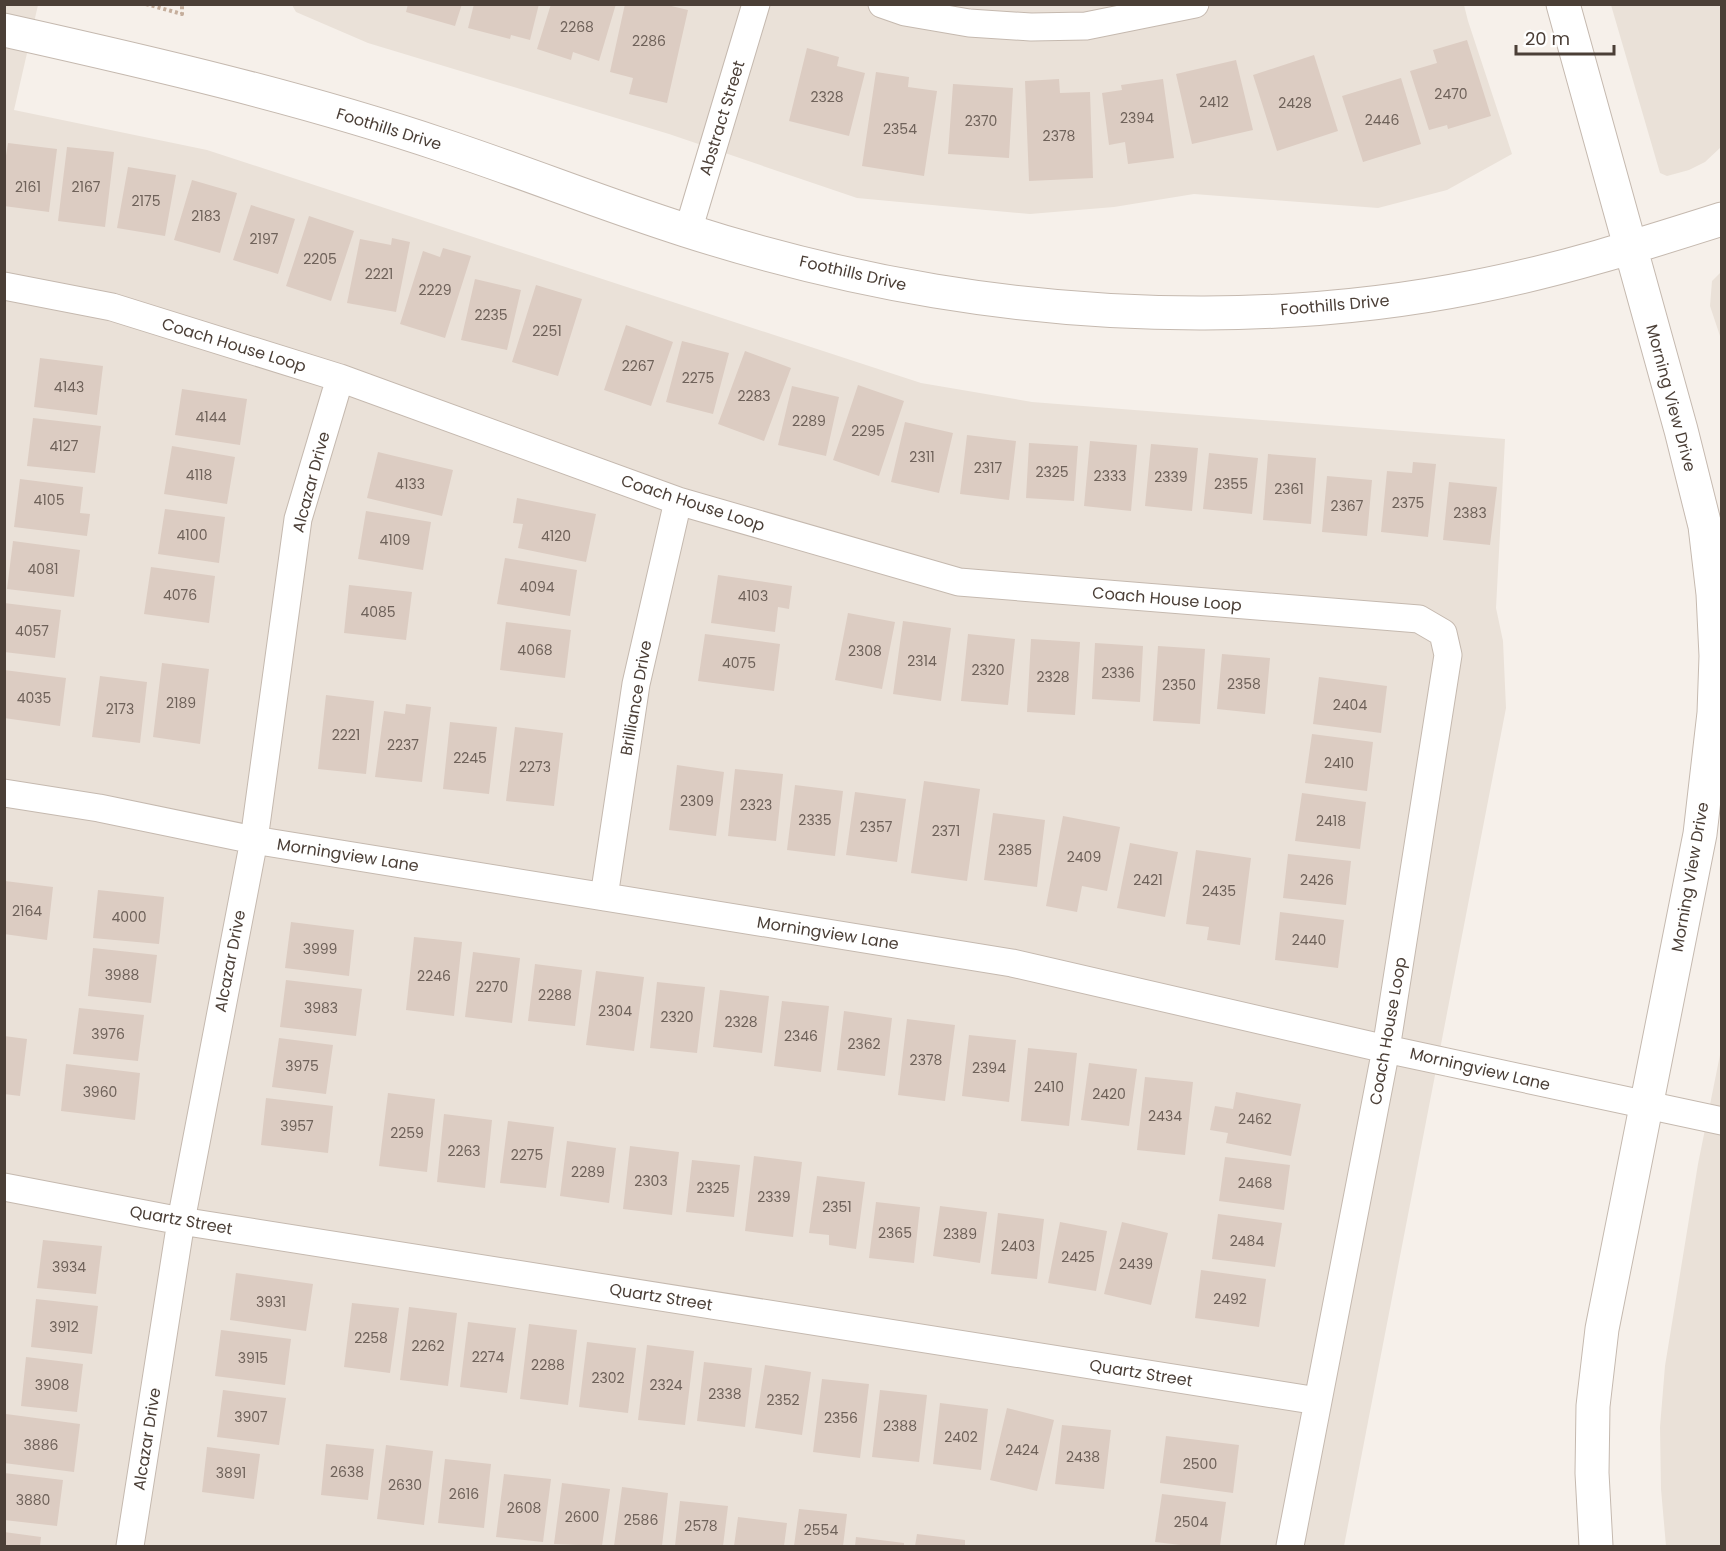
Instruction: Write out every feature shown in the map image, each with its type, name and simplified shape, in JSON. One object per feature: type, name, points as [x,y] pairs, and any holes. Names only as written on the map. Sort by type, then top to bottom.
[{"type":"street","name":"Abstract Street","points":[[688,231],[756,4]]},
{"type":"street","points":[[882,4],[905,12],[969,23],[1031,27],[1086,26],[1195,4]]},
{"type":"street","name":"Morning View Drive","points":[[1563,4],[1681,430],[1704,526],[1713,594],[1716,656],[1714,713],[1700,834],[1602,1329],[1593,1406],[1592,1473],[1596,1546]]},
{"type":"street","name":"Foothills Drive","points":[[4,30],[178,69],[350,116],[442,144],[688,231],[866,277],[1003,300],[1209,313],[1352,305],[1433,294],[1545,272],[1722,219]]},
{"type":"street","name":"Coach House Loop","points":[[4,286],[112,307],[340,378],[678,501],[959,582],[1419,619],[1443,633],[1448,655],[1386,1049],[1290,1546]]},
{"type":"street","name":"Alcazar Drive","points":[[130,1546],[181,1221],[254,840],[298,519],[340,378]]},
{"type":"street","name":"Brilliance Drive","points":[[604,897],[636,684],[678,501]]},
{"type":"street","name":"Morningview Lane","points":[[4,793],[99,808],[254,840],[1012,963],[1386,1049],[1722,1121]]},
{"type":"street","name":"Quartz Street","points":[[4,1187],[181,1221],[1318,1401]]},
{"type":"path","points":[[146,4],[182,14],[182,4]]},
{"type":"shaded area","points":[[5,5],[38,5],[14,110],[207,150],[921,383],[1032,402],[1505,439],[1496,608],[1503,641],[1506,708],[1344,1546],[5,1546]]},
{"type":"shaded area","points":[[292,5],[1464,5],[1512,154],[1447,190],[1378,208],[1194,194],[1114,207],[1030,214],[857,198],[669,134],[368,43],[296,12]]},
{"type":"shaded area","points":[[1611,5],[1721,5],[1721,147],[1705,162],[1689,170],[1667,176],[1660,173]]},
{"type":"shaded area","points":[[1721,272],[1721,339],[1710,306],[1712,281]]},
{"type":"shaded area","points":[[1721,1050],[1721,1546],[1666,1546],[1661,1489],[1660,1427],[1665,1366],[1698,1164]]},
{"type":"building","points":[[408,4],[462,4],[455,26],[406,12]]},
{"type":"building","points":[[474,4],[539,4],[530,40],[511,35],[510,39],[468,28]]},
{"type":"building","points":[[551,4],[616,4],[599,61],[573,52],[571,60],[537,49]]},
{"type":"building","points":[[625,4],[663,4],[688,10],[667,103],[629,94],[633,78],[610,72]]},
{"type":"building","points":[[1467,40],[1491,116],[1448,129],[1447,125],[1429,130],[1410,71],[1437,63],[1433,50]]},
{"type":"building","points":[[807,48],[839,57],[837,66],[865,73],[849,136],[789,121]]},
{"type":"building","points":[[1314,55],[1338,131],[1277,151],[1253,75]]},
{"type":"building","points":[[1236,60],[1253,130],[1192,144],[1176,74]]},
{"type":"building","points":[[876,72],[909,77],[908,87],[937,91],[924,176],[862,166]]},
{"type":"building","points":[[1401,78],[1421,144],[1363,162],[1342,96]]},
{"type":"building","points":[[1059,79],[1060,93],[1090,92],[1093,178],[1029,181],[1025,81]]},
{"type":"building","points":[[1163,79],[1174,158],[1128,164],[1125,142],[1109,145],[1102,93],[1122,90],[1121,85]]},
{"type":"building","points":[[953,84],[1013,88],[1009,158],[948,154]]},
{"type":"building","points":[[8,143],[57,149],[49,212],[4,206],[4,168]]},
{"type":"building","points":[[67,147],[114,152],[105,227],[58,221]]},
{"type":"building","points":[[128,167],[176,175],[165,236],[117,228]]},
{"type":"building","points":[[192,180],[237,193],[220,253],[174,240]]},
{"type":"building","points":[[251,205],[295,219],[278,274],[233,260]]},
{"type":"building","points":[[309,216],[354,231],[331,301],[286,286]]},
{"type":"building","points":[[392,238],[410,242],[396,312],[347,303],[360,239],[391,245]]},
{"type":"building","points":[[443,248],[471,256],[445,338],[400,324],[423,251],[440,257]]},
{"type":"building","points":[[475,279],[521,290],[507,350],[461,340]]},
{"type":"building","points":[[536,285],[582,299],[558,376],[512,362]]},
{"type":"building","points":[[626,325],[673,342],[651,406],[604,390]]},
{"type":"building","points":[[682,341],[729,353],[713,414],[666,402]]},
{"type":"building","points":[[745,351],[791,368],[764,441],[718,424]]},
{"type":"building","points":[[40,358],[103,366],[97,415],[34,407]]},
{"type":"building","points":[[858,385],[904,401],[879,476],[833,460]]},
{"type":"building","points":[[792,386],[839,397],[826,456],[778,445]]},
{"type":"building","points":[[182,389],[247,399],[240,445],[175,435]]},
{"type":"building","points":[[33,418],[101,426],[95,473],[27,466]]},
{"type":"building","points":[[905,422],[953,433],[939,493],[891,482]]},
{"type":"building","points":[[967,435],[1016,441],[1009,500],[960,494]]},
{"type":"building","points":[[1090,441],[1137,445],[1131,511],[1084,506]]},
{"type":"building","points":[[1029,443],[1078,446],[1074,501],[1026,498]]},
{"type":"building","points":[[1151,444],[1198,448],[1192,511],[1145,506]]},
{"type":"building","points":[[172,446],[235,457],[227,504],[164,494]]},
{"type":"building","points":[[378,452],[453,470],[442,516],[367,498]]},
{"type":"building","points":[[1209,453],[1258,458],[1252,514],[1203,509]]},
{"type":"building","points":[[1268,454],[1316,458],[1311,524],[1263,520]]},
{"type":"building","points":[[1413,462],[1436,464],[1428,537],[1381,532],[1387,471],[1412,473]]},
{"type":"building","points":[[1327,476],[1372,480],[1367,536],[1322,532]]},
{"type":"building","points":[[20,479],[83,487],[80,513],[90,514],[87,536],[14,527]]},
{"type":"building","points":[[1449,482],[1497,487],[1490,545],[1443,540]]},
{"type":"building","points":[[517,498],[596,514],[586,562],[518,548],[523,524],[513,523]]},
{"type":"building","points":[[165,509],[225,517],[219,563],[158,554]]},
{"type":"building","points":[[366,511],[431,522],[423,570],[358,559]]},
{"type":"building","points":[[13,541],[80,550],[74,597],[7,589]]},
{"type":"building","points":[[505,558],[577,570],[570,616],[497,604]]},
{"type":"building","points":[[151,567],[215,576],[209,623],[144,614]]},
{"type":"building","points":[[718,575],[792,586],[789,609],[778,607],[775,632],[711,623]]},
{"type":"building","points":[[349,585],[412,592],[406,640],[344,633]]},
{"type":"building","points":[[4,603],[61,610],[55,658],[4,652]]},
{"type":"building","points":[[848,613],[895,622],[882,689],[835,680]]},
{"type":"building","points":[[903,621],[951,628],[941,701],[893,694]]},
{"type":"building","points":[[506,622],[571,630],[565,678],[500,670]]},
{"type":"building","points":[[705,634],[780,644],[774,691],[698,681]]},
{"type":"building","points":[[968,634],[1015,639],[1008,705],[961,701]]},
{"type":"building","points":[[1031,639],[1080,642],[1075,715],[1027,712]]},
{"type":"building","points":[[1095,643],[1143,646],[1140,702],[1092,699]]},
{"type":"building","points":[[1158,646],[1205,649],[1200,724],[1153,721]]},
{"type":"building","points":[[1222,654],[1270,658],[1265,714],[1217,709]]},
{"type":"building","points":[[162,663],[209,669],[200,744],[153,737]]},
{"type":"building","points":[[4,670],[66,678],[60,726],[4,718]]},
{"type":"building","points":[[100,676],[147,682],[140,743],[92,737]]},
{"type":"building","points":[[1319,677],[1387,686],[1381,733],[1313,724]]},
{"type":"building","points":[[326,695],[374,701],[366,774],[318,769]]},
{"type":"building","points":[[406,704],[431,707],[422,782],[375,777],[384,711],[405,714]]},
{"type":"building","points":[[450,722],[497,727],[489,794],[443,789]]},
{"type":"building","points":[[515,727],[563,733],[554,806],[506,801]]},
{"type":"building","points":[[1312,734],[1373,742],[1367,791],[1305,783]]},
{"type":"building","points":[[677,765],[724,772],[716,836],[669,830]]},
{"type":"building","points":[[735,769],[783,774],[776,841],[728,836]]},
{"type":"building","points":[[924,781],[980,789],[967,881],[911,873]]},
{"type":"building","points":[[795,785],[843,791],[835,856],[787,850]]},
{"type":"building","points":[[855,792],[906,799],[897,862],[846,855]]},
{"type":"building","points":[[1302,793],[1366,802],[1360,849],[1295,841]]},
{"type":"building","points":[[993,813],[1045,820],[1037,887],[984,880]]},
{"type":"building","points":[[1063,816],[1120,827],[1107,891],[1082,886],[1077,912],[1046,906]]},
{"type":"building","points":[[1130,843],[1178,852],[1165,917],[1117,908]]},
{"type":"building","points":[[1196,850],[1251,858],[1240,945],[1207,940],[1209,927],[1186,924]]},
{"type":"building","points":[[1288,854],[1351,861],[1346,905],[1283,898]]},
{"type":"building","points":[[5,881],[53,887],[47,940],[4,934]]},
{"type":"building","points":[[98,890],[164,897],[159,944],[93,938]]},
{"type":"building","points":[[1280,912],[1344,920],[1338,968],[1275,960]]},
{"type":"building","points":[[291,922],[354,930],[349,976],[285,968]]},
{"type":"building","points":[[414,937],[462,942],[454,1016],[406,1010]]},
{"type":"building","points":[[93,948],[157,955],[151,1003],[88,996]]},
{"type":"building","points":[[473,952],[520,958],[512,1023],[465,1017]]},
{"type":"building","points":[[535,964],[582,970],[575,1026],[528,1021]]},
{"type":"building","points":[[596,971],[644,977],[634,1051],[586,1045]]},
{"type":"building","points":[[286,980],[362,989],[356,1036],[280,1027]]},
{"type":"building","points":[[657,982],[705,987],[697,1053],[650,1048]]},
{"type":"building","points":[[720,990],[769,996],[762,1053],[713,1047]]},
{"type":"building","points":[[782,1001],[829,1006],[821,1072],[774,1066]]},
{"type":"building","points":[[79,1008],[144,1015],[138,1061],[73,1054]]},
{"type":"building","points":[[844,1011],[892,1018],[885,1076],[837,1070]]},
{"type":"building","points":[[907,1019],[955,1025],[945,1101],[898,1095]]},
{"type":"building","points":[[969,1035],[1016,1040],[1009,1102],[962,1096]]},
{"type":"building","points":[[4,1036],[27,1039],[20,1096],[4,1094]]},
{"type":"building","points":[[279,1038],[333,1045],[326,1094],[272,1087]]},
{"type":"building","points":[[1028,1048],[1077,1053],[1069,1126],[1021,1121]]},
{"type":"building","points":[[1089,1063],[1137,1069],[1129,1126],[1081,1120]]},
{"type":"building","points":[[66,1064],[140,1073],[135,1120],[61,1111]]},
{"type":"building","points":[[1145,1077],[1193,1082],[1185,1155],[1137,1150]]},
{"type":"building","points":[[1236,1092],[1301,1104],[1291,1156],[1226,1143],[1228,1133],[1210,1130],[1215,1106],[1233,1109]]},
{"type":"building","points":[[388,1093],[435,1099],[427,1172],[379,1166]]},
{"type":"building","points":[[266,1098],[333,1106],[328,1153],[261,1145]]},
{"type":"building","points":[[444,1114],[492,1120],[485,1188],[437,1182]]},
{"type":"building","points":[[508,1121],[554,1127],[546,1188],[500,1183]]},
{"type":"building","points":[[567,1141],[616,1148],[609,1203],[560,1196]]},
{"type":"building","points":[[630,1146],[679,1152],[672,1215],[623,1209]]},
{"type":"building","points":[[754,1156],[802,1162],[793,1237],[745,1231]]},
{"type":"building","points":[[1225,1157],[1290,1165],[1284,1210],[1219,1201]]},
{"type":"building","points":[[692,1160],[740,1165],[734,1217],[686,1212]]},
{"type":"building","points":[[817,1176],[865,1182],[856,1249],[829,1245],[829,1235],[809,1233]]},
{"type":"building","points":[[876,1202],[920,1207],[914,1263],[869,1258]]},
{"type":"building","points":[[940,1206],[987,1212],[980,1263],[933,1256]]},
{"type":"building","points":[[998,1213],[1044,1219],[1037,1279],[991,1274]]},
{"type":"building","points":[[1218,1214],[1282,1223],[1275,1267],[1212,1259]]},
{"type":"building","points":[[1060,1222],[1107,1231],[1096,1291],[1048,1283]]},
{"type":"building","points":[[1122,1222],[1168,1233],[1151,1305],[1104,1294]]},
{"type":"building","points":[[43,1240],[102,1246],[96,1294],[37,1288]]},
{"type":"building","points":[[1201,1270],[1266,1279],[1259,1327],[1195,1318]]},
{"type":"building","points":[[236,1273],[313,1284],[306,1331],[230,1320]]},
{"type":"building","points":[[36,1299],[98,1306],[92,1354],[31,1347]]},
{"type":"building","points":[[352,1303],[399,1308],[390,1373],[344,1367]]},
{"type":"building","points":[[409,1307],[457,1313],[448,1386],[400,1380]]},
{"type":"building","points":[[468,1322],[516,1328],[507,1393],[460,1387]]},
{"type":"building","points":[[529,1324],[577,1330],[568,1405],[520,1399]]},
{"type":"building","points":[[221,1330],[291,1339],[285,1385],[215,1376]]},
{"type":"building","points":[[587,1342],[636,1348],[628,1413],[579,1407]]},
{"type":"building","points":[[647,1345],[694,1351],[685,1425],[638,1420]]},
{"type":"building","points":[[26,1357],[83,1364],[77,1412],[21,1406]]},
{"type":"building","points":[[704,1362],[752,1368],[745,1427],[697,1421]]},
{"type":"building","points":[[765,1365],[811,1372],[802,1435],[755,1428]]},
{"type":"building","points":[[822,1379],[869,1384],[860,1458],[813,1452]]},
{"type":"building","points":[[223,1390],[286,1398],[279,1445],[217,1437]]},
{"type":"building","points":[[880,1390],[927,1395],[919,1462],[872,1457]]},
{"type":"building","points":[[940,1403],[988,1409],[981,1470],[933,1464]]},
{"type":"building","points":[[1007,1408],[1054,1420],[1037,1491],[990,1480]]},
{"type":"building","points":[[6,1414],[80,1424],[74,1472],[4,1463]]},
{"type":"building","points":[[1062,1425],[1111,1430],[1104,1489],[1055,1484]]},
{"type":"building","points":[[1166,1436],[1239,1445],[1233,1493],[1160,1483]]},
{"type":"building","points":[[326,1444],[374,1449],[368,1500],[321,1495]]},
{"type":"building","points":[[386,1445],[433,1451],[424,1525],[377,1519]]},
{"type":"building","points":[[207,1447],[260,1454],[254,1499],[202,1492]]},
{"type":"building","points":[[445,1459],[491,1464],[484,1528],[438,1523]]},
{"type":"building","points":[[4,1473],[63,1480],[57,1526],[4,1520]]},
{"type":"building","points":[[504,1474],[551,1479],[543,1542],[496,1537]]},
{"type":"building","points":[[562,1483],[610,1489],[602,1546],[554,1544]]},
{"type":"building","points":[[622,1487],[668,1493],[662,1546],[614,1546]]},
{"type":"building","points":[[1162,1494],[1226,1502],[1220,1546],[1189,1546],[1155,1542]]},
{"type":"building","points":[[680,1501],[728,1506],[723,1546],[675,1546]]},
{"type":"building","points":[[799,1509],[847,1514],[843,1546],[794,1546]]},
{"type":"building","points":[[738,1517],[787,1523],[784,1546],[734,1546]]},
{"type":"building","points":[[4,1532],[41,1537],[40,1546],[4,1546]]},
{"type":"building","points":[[917,1534],[965,1540],[965,1546],[915,1546]]},
{"type":"building","points":[[856,1537],[904,1543],[904,1546],[855,1546]]}]
